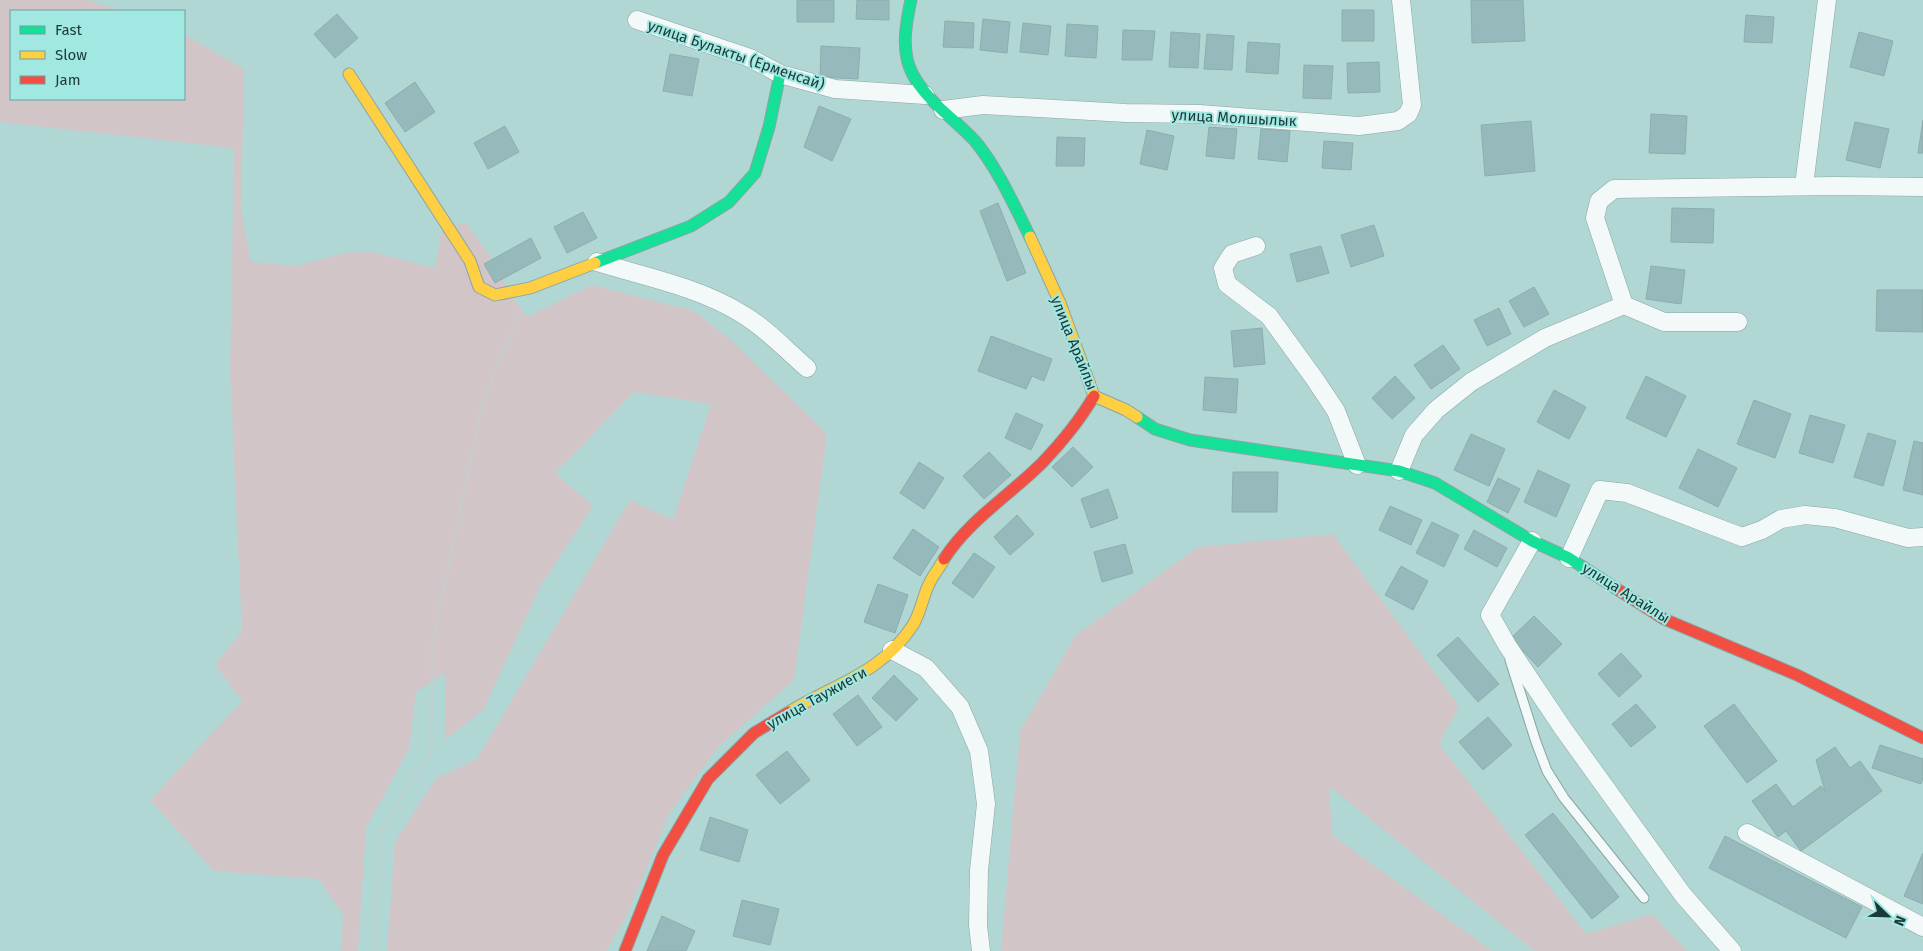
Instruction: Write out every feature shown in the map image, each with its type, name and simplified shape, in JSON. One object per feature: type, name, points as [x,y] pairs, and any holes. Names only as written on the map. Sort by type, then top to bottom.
[{"type":"street","name":"улица Арайлы","points":[[911,0],[906,25],[905,46],[910,70],[925,94],[943,110],[982,152],[1035,246],[1085,366],[1094,396],[1126,410],[1154,429],[1190,440],[1399,471],[1436,483],[1532,541],[1569,558],[1664,619],[1797,675],[1923,738]]},
{"type":"street","name":"улица Молшылык","points":[[943,110],[983,105],[1126,113],[1200,114],[1360,126],[1398,121],[1408,114],[1412,105],[1401,0]]},
{"type":"street","points":[[1804,186],[1827,0]]},
{"type":"street","name":"улица Булакты (Ерменсай)","points":[[637,20],[750,58],[780,74],[835,89],[925,94]]},
{"type":"street","points":[[349,74],[470,261],[479,287],[495,295],[530,288],[690,226],[729,202],[755,174],[769,127],[780,74]]},
{"type":"street","points":[[1624,305],[1595,218],[1599,201],[1614,189],[1923,186]]},
{"type":"street","points":[[1256,246],[1232,254],[1223,268],[1227,284],[1270,316],[1336,411],[1357,465]]},
{"type":"street","points":[[597,262],[699,293],[742,314],[771,335],[807,368]]},
{"type":"street","points":[[1399,471],[1414,436],[1436,410],[1470,382],[1545,338],[1624,305],[1664,322],[1738,322]]},
{"type":"street","name":"улица Таужиеги","points":[[626,951],[663,855],[708,779],[754,733],[807,701],[845,684],[875,666],[892,650],[914,624],[930,582],[950,550],[968,529],[1042,463],[1080,420],[1094,396]]},
{"type":"street","points":[[1569,558],[1600,490],[1627,493],[1742,537],[1762,530],[1781,519],[1805,515],[1835,518],[1908,538],[1923,537]]},
{"type":"street","points":[[1532,541],[1490,615],[1507,645],[1564,730],[1683,894],[1732,951]]},
{"type":"street","points":[[892,650],[926,668],[960,707],[979,751],[986,804],[979,870],[978,925],[981,951]]},
{"type":"street","points":[[1747,833],[1923,928]]},
{"type":"lane","points":[[1507,645],[1514,674],[1536,742],[1548,771],[1564,798],[1644,898]]},
{"type":"path","points":[[374,951],[380,830],[430,752],[432,644],[484,397],[530,288]]},
{"type":"shaded area","points":[[0,0],[88,0],[119,10],[10,10],[10,100],[185,100],[185,35],[244,69],[241,210],[251,262],[296,266],[341,254],[367,251],[435,268],[441,232],[466,222],[500,271],[508,291],[527,317],[592,285],[694,311],[732,341],[827,434],[794,680],[718,747],[670,812],[626,917],[606,951],[387,951],[395,842],[436,778],[477,759],[630,500],[673,520],[711,404],[634,392],[555,473],[593,506],[540,587],[483,710],[445,740],[445,673],[416,692],[409,749],[366,828],[358,951],[341,951],[343,915],[319,879],[214,871],[150,800],[242,701],[215,664],[242,632],[230,373],[234,148],[0,122]]},
{"type":"shaded area","points":[[1333,534],[1459,706],[1439,744],[1586,934],[1652,914],[1687,951],[1535,951],[1329,786],[1332,835],[1492,951],[1001,951],[1020,731],[1076,635],[1198,547]]},
{"type":"building","points":[[797,0],[834,0],[834,22],[797,22]]},
{"type":"building","points":[[857,0],[889,0],[889,20],[856,19]]},
{"type":"building","points":[[1471,0],[1523,0],[1525,41],[1472,43]]},
{"type":"building","points":[[1342,10],[1374,10],[1374,41],[1342,41]]},
{"type":"building","points":[[337,14],[358,38],[335,58],[314,34]]},
{"type":"building","points":[[1746,15],[1774,17],[1772,43],[1744,42]]},
{"type":"building","points":[[983,19],[1010,22],[1007,53],[980,50]]},
{"type":"building","points":[[945,21],[974,23],[973,48],[943,47]]},
{"type":"building","points":[[1023,23],[1051,26],[1048,55],[1020,52]]},
{"type":"building","points":[[1067,24],[1098,26],[1096,58],[1065,56]]},
{"type":"building","points":[[1123,30],[1155,31],[1152,60],[1122,60]]},
{"type":"building","points":[[1171,32],[1200,34],[1198,68],[1169,67]]},
{"type":"building","points":[[1859,32],[1893,41],[1884,76],[1850,67]]},
{"type":"building","points":[[1207,34],[1234,36],[1232,70],[1204,69]]},
{"type":"building","points":[[1248,42],[1280,44],[1278,74],[1246,72]]},
{"type":"building","points":[[821,46],[860,48],[858,79],[820,77]]},
{"type":"building","points":[[670,54],[699,59],[692,96],[663,91]]},
{"type":"building","points":[[1379,62],[1380,92],[1348,93],[1347,63]]},
{"type":"building","points":[[1304,65],[1333,66],[1331,99],[1303,98]]},
{"type":"building","points":[[415,82],[435,112],[405,132],[385,103]]},
{"type":"building","points":[[819,106],[851,119],[832,161],[804,147]]},
{"type":"building","points":[[1651,114],[1687,116],[1685,154],[1649,153]]},
{"type":"building","points":[[1923,120],[1923,153],[1918,153]]},
{"type":"building","points":[[1531,121],[1535,171],[1485,176],[1481,125]]},
{"type":"building","points":[[1855,122],[1889,129],[1880,168],[1846,160]]},
{"type":"building","points":[[505,126],[519,152],[488,169],[474,143]]},
{"type":"building","points":[[1209,127],[1237,129],[1234,159],[1206,156]]},
{"type":"building","points":[[1261,129],[1290,131],[1287,162],[1258,159]]},
{"type":"building","points":[[1147,130],[1174,136],[1167,170],[1140,164]]},
{"type":"building","points":[[1057,137],[1085,138],[1084,166],[1056,166]]},
{"type":"building","points":[[1324,141],[1353,143],[1351,170],[1322,168]]},
{"type":"building","points":[[998,203],[1026,273],[1007,281],[980,211]]},
{"type":"building","points":[[1672,208],[1714,209],[1713,243],[1671,242]]},
{"type":"building","points":[[583,212],[597,238],[567,253],[554,227]]},
{"type":"building","points":[[1374,225],[1384,256],[1351,267],[1341,235]]},
{"type":"building","points":[[531,238],[541,258],[495,283],[484,264]]},
{"type":"building","points":[[1321,246],[1329,273],[1297,282],[1290,254]]},
{"type":"building","points":[[1651,266],[1685,270],[1681,304],[1646,299]]},
{"type":"building","points":[[1534,287],[1549,314],[1524,327],[1509,301]]},
{"type":"building","points":[[1877,290],[1923,290],[1923,332],[1876,331]]},
{"type":"building","points":[[1499,308],[1511,334],[1487,346],[1474,320]]},
{"type":"building","points":[[1262,328],[1265,364],[1234,367],[1231,331]]},
{"type":"building","points":[[991,336],[1052,359],[1044,381],[1032,376],[1026,389],[978,371]]},
{"type":"building","points":[[1443,345],[1460,369],[1431,389],[1414,365]]},
{"type":"building","points":[[1395,376],[1415,398],[1392,419],[1372,398]]},
{"type":"building","points":[[1646,376],[1686,396],[1666,437],[1626,418]]},
{"type":"building","points":[[1205,377],[1238,379],[1236,413],[1203,410]]},
{"type":"building","points":[[1554,390],[1586,407],[1569,439],[1537,422]]},
{"type":"building","points":[[1754,400],[1791,414],[1775,458],[1737,444]]},
{"type":"building","points":[[1016,413],[1043,425],[1031,450],[1005,438]]},
{"type":"building","points":[[1810,415],[1845,425],[1833,463],[1799,453]]},
{"type":"building","points":[[1868,433],[1896,441],[1883,486],[1854,477]]},
{"type":"building","points":[[1471,434],[1505,449],[1489,486],[1454,470]]},
{"type":"building","points":[[1914,441],[1923,443],[1923,495],[1903,490]]},
{"type":"building","points":[[1073,447],[1093,467],[1072,487],[1052,467]]},
{"type":"building","points":[[1698,449],[1737,468],[1718,507],[1679,488]]},
{"type":"building","points":[[989,452],[1011,475],[984,499],[963,476]]},
{"type":"building","points":[[919,462],[944,478],[924,509],[900,493]]},
{"type":"building","points":[[1538,470],[1570,485],[1556,517],[1524,502]]},
{"type":"building","points":[[1233,472],[1278,472],[1277,512],[1232,512]]},
{"type":"building","points":[[1498,478],[1520,489],[1508,513],[1487,502]]},
{"type":"building","points":[[1108,489],[1118,518],[1091,528],[1081,499]]},
{"type":"building","points":[[1390,506],[1422,520],[1411,545],[1379,530]]},
{"type":"building","points":[[1017,515],[1034,534],[1010,555],[994,537]]},
{"type":"building","points":[[1432,522],[1459,535],[1444,567],[1416,553]]},
{"type":"building","points":[[913,529],[939,547],[920,576],[893,558]]},
{"type":"building","points":[[1474,530],[1507,548],[1497,567],[1464,549]]},
{"type":"building","points":[[1125,544],[1133,573],[1102,582],[1094,552]]},
{"type":"building","points":[[974,553],[995,567],[973,598],[952,583]]},
{"type":"building","points":[[1401,566],[1428,581],[1413,610],[1385,595]]},
{"type":"building","points":[[878,584],[908,595],[895,633],[864,622]]},
{"type":"building","points":[[1534,616],[1562,644],[1538,667],[1511,638]]},
{"type":"building","points":[[1458,637],[1499,684],[1478,702],[1437,655]]},
{"type":"building","points":[[1621,653],[1642,676],[1619,697],[1598,674]]},
{"type":"building","points":[[894,675],[918,699],[896,721],[872,698]]},
{"type":"building","points":[[858,695],[882,727],[857,746],[833,714]]},
{"type":"building","points":[[1636,704],[1656,727],[1631,747],[1612,724]]},
{"type":"building","points":[[1734,704],[1777,761],[1747,783],[1704,726]]},
{"type":"building","points":[[1488,717],[1512,745],[1483,770],[1459,742]]},
{"type":"building","points":[[1880,745],[1923,759],[1923,778],[1921,784],[1872,768]]},
{"type":"building","points":[[1835,747],[1850,768],[1860,761],[1882,791],[1801,851],[1786,831],[1778,837],[1752,801],[1776,784],[1793,807],[1821,786],[1825,791],[1816,760]]},
{"type":"building","points":[[787,751],[810,780],[780,804],[756,775]]},
{"type":"building","points":[[1553,813],[1619,897],[1592,919],[1525,835]]},
{"type":"building","points":[[710,817],[748,830],[739,862],[700,850]]},
{"type":"building","points":[[1725,836],[1862,907],[1846,938],[1709,868]]},
{"type":"building","points":[[1923,853],[1923,904],[1904,896]]},
{"type":"building","points":[[742,900],[779,909],[770,945],[733,936]]},
{"type":"building","points":[[662,916],[695,931],[686,951],[647,951]]},
{"type":"traffic: fast","points":[[911,0],[905,47],[907,60],[912,72],[929,97],[975,141],[991,163],[1030,237]]},
{"type":"traffic: fast","points":[[595,263],[691,226],[729,202],[755,173],[769,127],[780,74]]},
{"type":"traffic: fast","points":[[1137,417],[1155,429],[1190,440],[1399,471],[1435,483],[1532,541],[1569,558],[1620,591]]},
{"type":"traffic: slow","points":[[349,74],[470,261],[479,287],[495,295],[530,288],[595,263]]},
{"type":"traffic: slow","points":[[1030,237],[1060,303],[1094,396],[1137,417]]},
{"type":"traffic: slow","points":[[789,712],[857,676],[887,655],[913,625],[928,587],[944,559]]},
{"type":"traffic: jam","points":[[944,559],[965,532],[1042,463],[1064,439],[1094,396]]},
{"type":"traffic: jam","points":[[1620,591],[1664,619],[1797,675],[1923,738]]},
{"type":"traffic: jam","points":[[625,951],[663,855],[708,779],[754,733],[789,712]]}]
